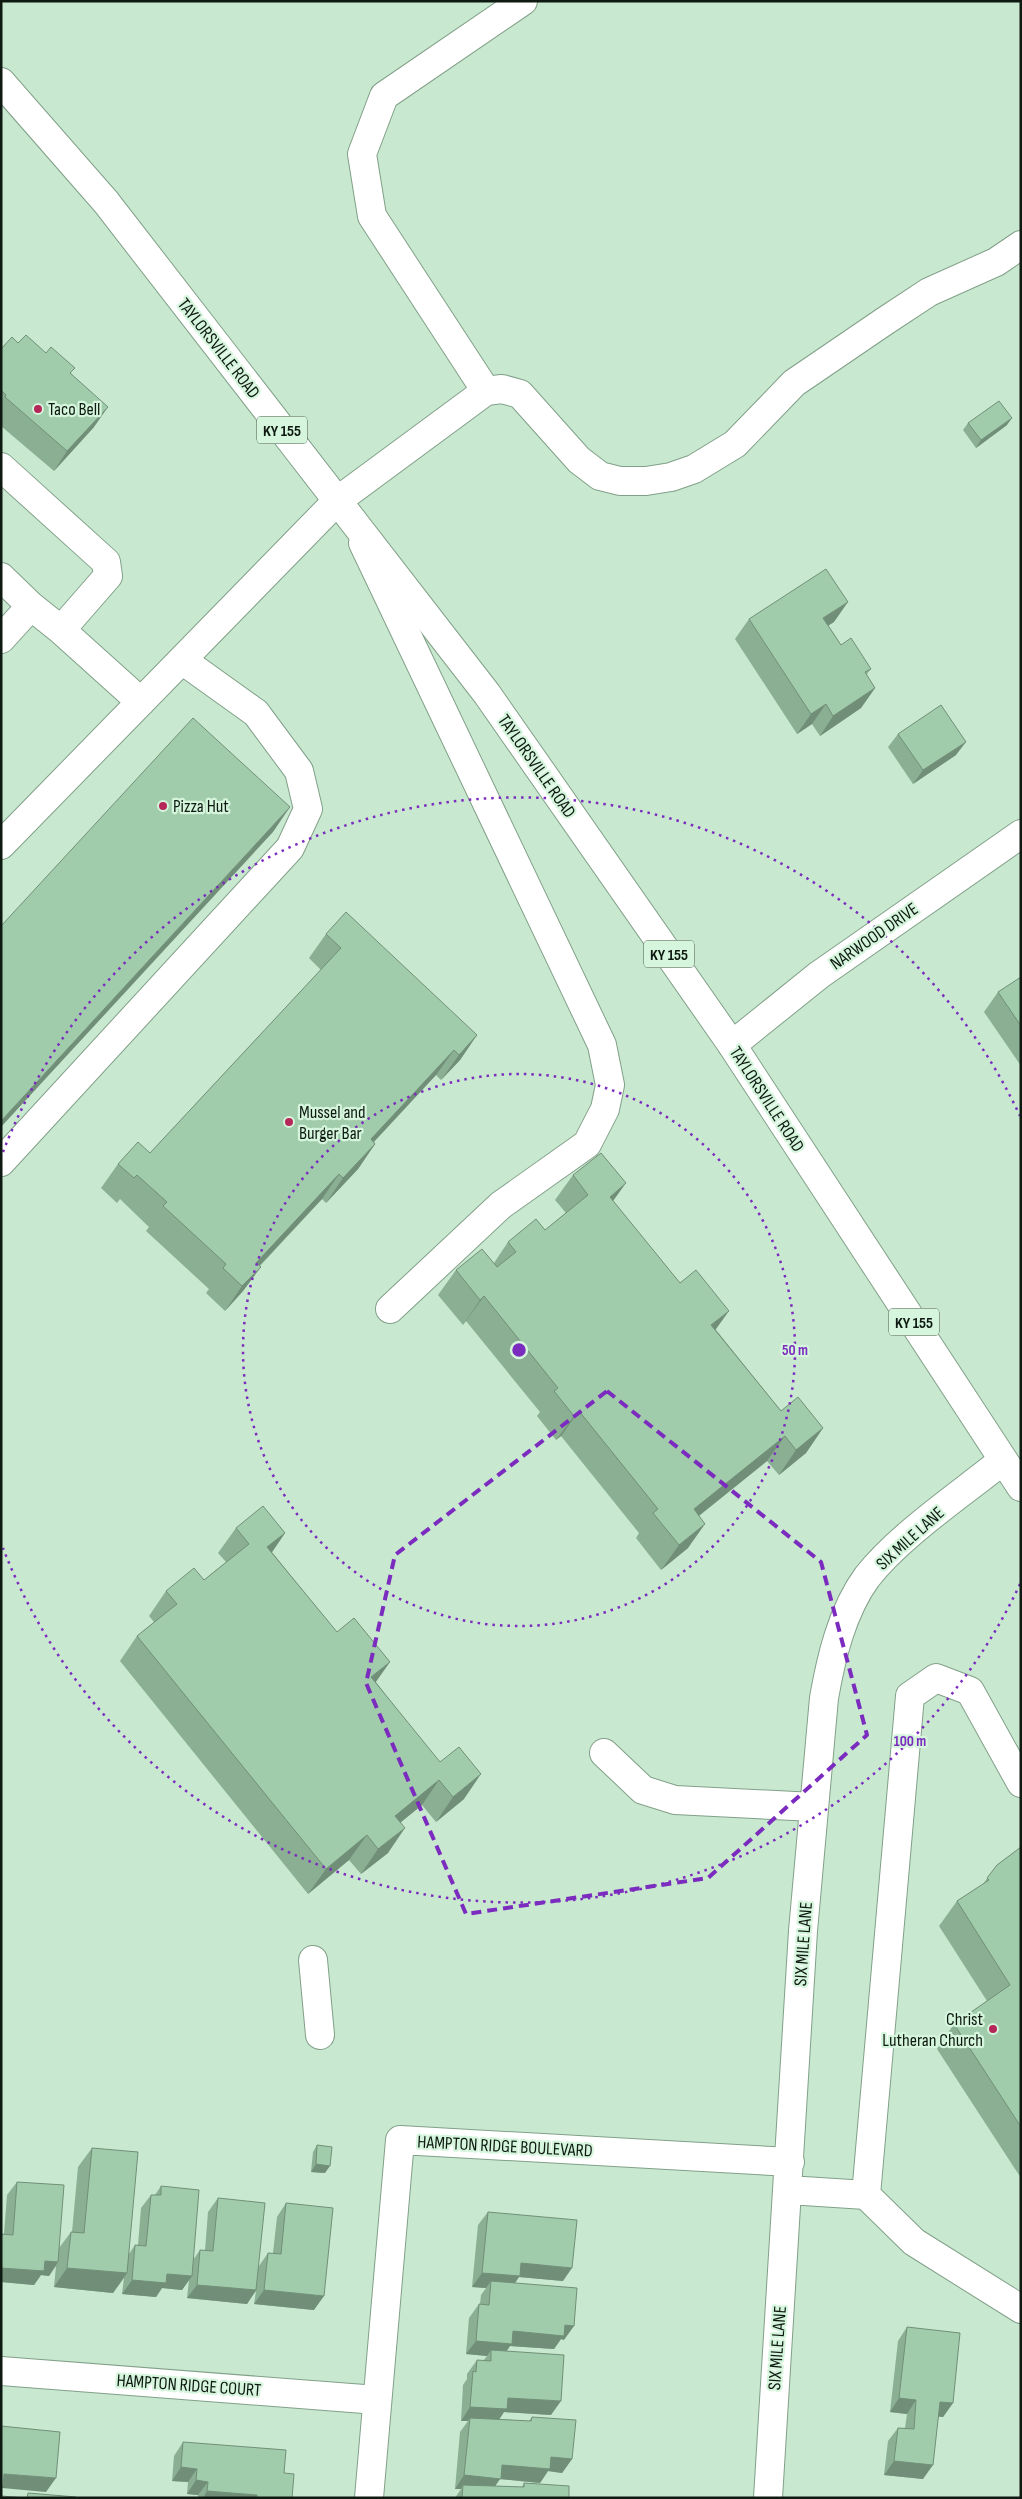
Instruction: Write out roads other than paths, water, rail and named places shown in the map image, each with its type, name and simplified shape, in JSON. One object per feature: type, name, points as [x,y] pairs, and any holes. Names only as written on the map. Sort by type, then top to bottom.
[{"type":"street","points":[[486,391],[372,216],[362,154],[384,96],[523,1]]},
{"type":"street","name":"TAYLORSVILLE ROAD","points":[[1,82],[106,202],[487,694],[732,1045],[1021,1488]]},
{"type":"street","points":[[1,846],[182,660],[344,510],[486,391],[502,389],[520,394],[579,460],[600,476],[620,481],[646,481],[671,477],[694,469],[735,444],[794,383],[928,292],[996,262],[1021,246]]},
{"type":"street","points":[[1,467],[106,562],[108,576],[61,630]]},
{"type":"street","points":[[344,510],[602,1046],[610,1085],[605,1109],[587,1144],[501,1205],[390,1309]]},
{"type":"street","points":[[1,577],[31,606],[61,630],[141,702]]},
{"type":"street","points":[[1,639],[31,606]]},
{"type":"street","points":[[1,1162],[290,848],[308,809],[300,771],[256,713],[182,660]]},
{"type":"street","name":"NARWOOD DRIVE","points":[[732,1045],[819,975],[1021,834]]},
{"type":"street","name":"SIX MILE LANE","points":[[768,2498],[803,1931],[824,1698],[829,1670],[853,1604],[866,1579],[886,1554],[1002,1461]]},
{"type":"street","points":[[866,2196],[910,1696],[936,1678],[970,1691],[1021,1782]]},
{"type":"street","points":[[604,1753],[643,1790],[676,1800],[814,1807]]},
{"type":"street","points":[[312,1960],[320,2035]]},
{"type":"street","name":"HAMPTON RIDGE BOULEVARD","points":[[369,2498],[400,2140],[790,2162]]},
{"type":"street","points":[[788,2190],[866,2196],[914,2242],[1021,2309]]},
{"type":"street","name":"HAMPTON RIDGE COURT","points":[[1,2371],[377,2400]]},
{"type":"place","name":"Taco Bell","points":[[38,409]]},
{"type":"place","name":"Pizza Hut","points":[[163,806]]},
{"type":"place","name":"Mussel and Burger Bar","points":[[289,1122]]},
{"type":"place","name":"Christ Lutheran Church","points":[[993,2029]]}]
